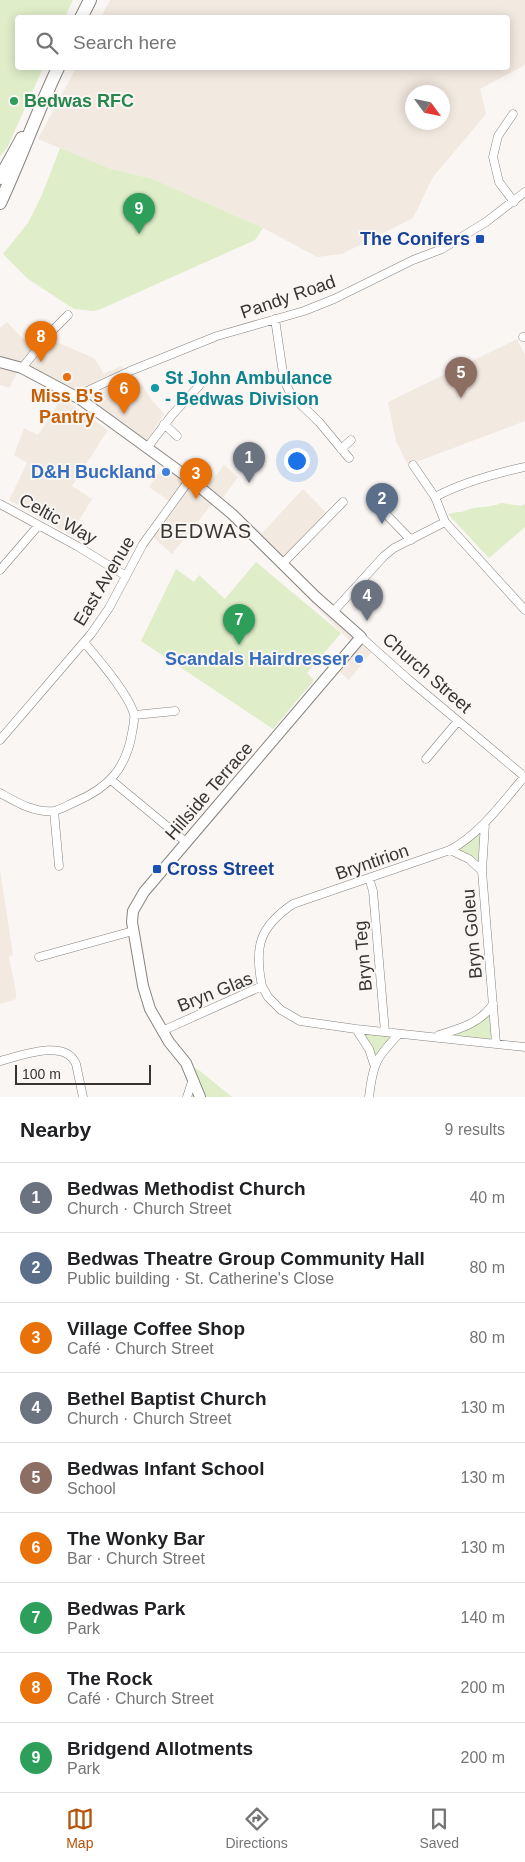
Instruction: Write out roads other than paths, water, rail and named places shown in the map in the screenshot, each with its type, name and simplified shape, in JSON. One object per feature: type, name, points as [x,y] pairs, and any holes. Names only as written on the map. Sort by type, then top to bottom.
[{"type":"main road","points":[[82,15],[90,0]]},
{"type":"main road","points":[[0,178],[36,114],[57,70]]},
{"type":"main road","points":[[0,203],[19,161],[36,114]]},
{"type":"street","points":[[513,114],[498,136],[494,157],[499,182],[514,202]]},
{"type":"street","name":"Pandy Road","points":[[80,400],[85,392],[130,371],[217,336],[304,311],[334,299],[413,260],[442,248],[486,222],[525,192]]},
{"type":"street","points":[[22,368],[51,332],[68,315]]},
{"type":"street","points":[[275,319],[284,380],[291,395],[318,422],[349,458]]},
{"type":"street","name":"Church Street","points":[[0,362],[22,368],[80,400],[190,479],[232,514],[361,637],[525,777]]},
{"type":"street","points":[[147,448],[164,424],[199,386]]},
{"type":"street","points":[[164,424],[177,436]]},
{"type":"street","points":[[341,449],[351,440]]},
{"type":"street","points":[[412,465],[435,497],[445,522],[525,610]]},
{"type":"street","points":[[435,497],[457,486],[483,477],[525,467]]},
{"type":"street","name":"East Avenue","points":[[0,740],[84,642],[109,608],[153,529],[190,479]]},
{"type":"street","points":[[283,563],[344,502]]},
{"type":"street","name":"Celtic Way","points":[[0,504],[77,546],[126,576]]},
{"type":"street","points":[[381,509],[411,540]]},
{"type":"street","points":[[333,612],[384,556],[394,548],[445,522]]},
{"type":"street","points":[[0,570],[38,526]]},
{"type":"street","name":"Hillside Terrace","points":[[200,1097],[186,1063],[162,1031],[150,1009],[143,986],[133,930],[133,911],[144,892],[361,637]]},
{"type":"street","points":[[0,793],[22,806],[54,811],[88,796],[112,780],[122,766],[128,748],[134,715],[126,698],[84,642]]},
{"type":"street","points":[[134,715],[175,711]]},
{"type":"street","points":[[426,759],[458,721]]},
{"type":"street","name":"Bryntirion","points":[[262,986],[258,966],[259,945],[267,929],[279,913],[293,904],[450,850],[462,843],[485,823],[525,777]]},
{"type":"street","points":[[112,780],[186,842]]},
{"type":"street","points":[[54,811],[60,866]]},
{"type":"street","name":"Bryn Goleu","points":[[485,823],[482,871],[496,1043]]},
{"type":"street","points":[[450,850],[469,859],[482,871]]},
{"type":"street","name":"Bryn Teg","points":[[369,878],[372,891],[385,1032]]},
{"type":"street","points":[[39,957],[133,930]]},
{"type":"street","name":"Bryn Glas","points":[[162,1031],[262,986],[268,997],[281,1010],[300,1021],[356,1030],[434,1036],[525,1047]]},
{"type":"street","name":"Bryn Glas","points":[[434,1036],[476,1021],[485,1015],[493,1004]]},
{"type":"street","points":[[356,1030],[369,1049],[374,1064]]},
{"type":"street","points":[[369,1096],[374,1064],[381,1052],[399,1034]]},
{"type":"street","points":[[0,1061],[42,1051],[60,1050],[67,1052],[76,1064],[83,1097]]},
{"type":"street","points":[[187,1097],[194,1079]]},
{"type":"place","name":"Bedwas RFC","points":[[14,101]]},
{"type":"place","name":"Bridgend Allotments","points":[[139,234]]},
{"type":"place","name":"The Conifers","points":[[480,239]]},
{"type":"place","name":"The Rock","points":[[41,362]]},
{"type":"place","name":"Miss B's Pantry","points":[[67,377]]},
{"type":"place","name":"St John Ambulance - Bedwas Division","points":[[155,388]]},
{"type":"place","name":"Bedwas Infant School","points":[[461,398]]},
{"type":"place","name":"The Wonky Bar","points":[[124,414]]},
{"type":"place","name":"D&H Buckland","points":[[166,472]]},
{"type":"place","name":"Bedwas Methodist Church","points":[[249,483]]},
{"type":"place","name":"Village Coffee Shop","points":[[196,499]]},
{"type":"place","name":"Bedwas Theatre Group Community Hall","points":[[382,524]]},
{"type":"place","name":"Bethel Baptist Church","points":[[367,621]]},
{"type":"place","name":"Bedwas Park","points":[[239,645]]},
{"type":"place","name":"Scandals Hairdresser","points":[[359,659]]},
{"type":"place","name":"Cross Street","points":[[157,869]]},
{"type":"district","name":"BEDWAS","points":[[206,531]]}]
